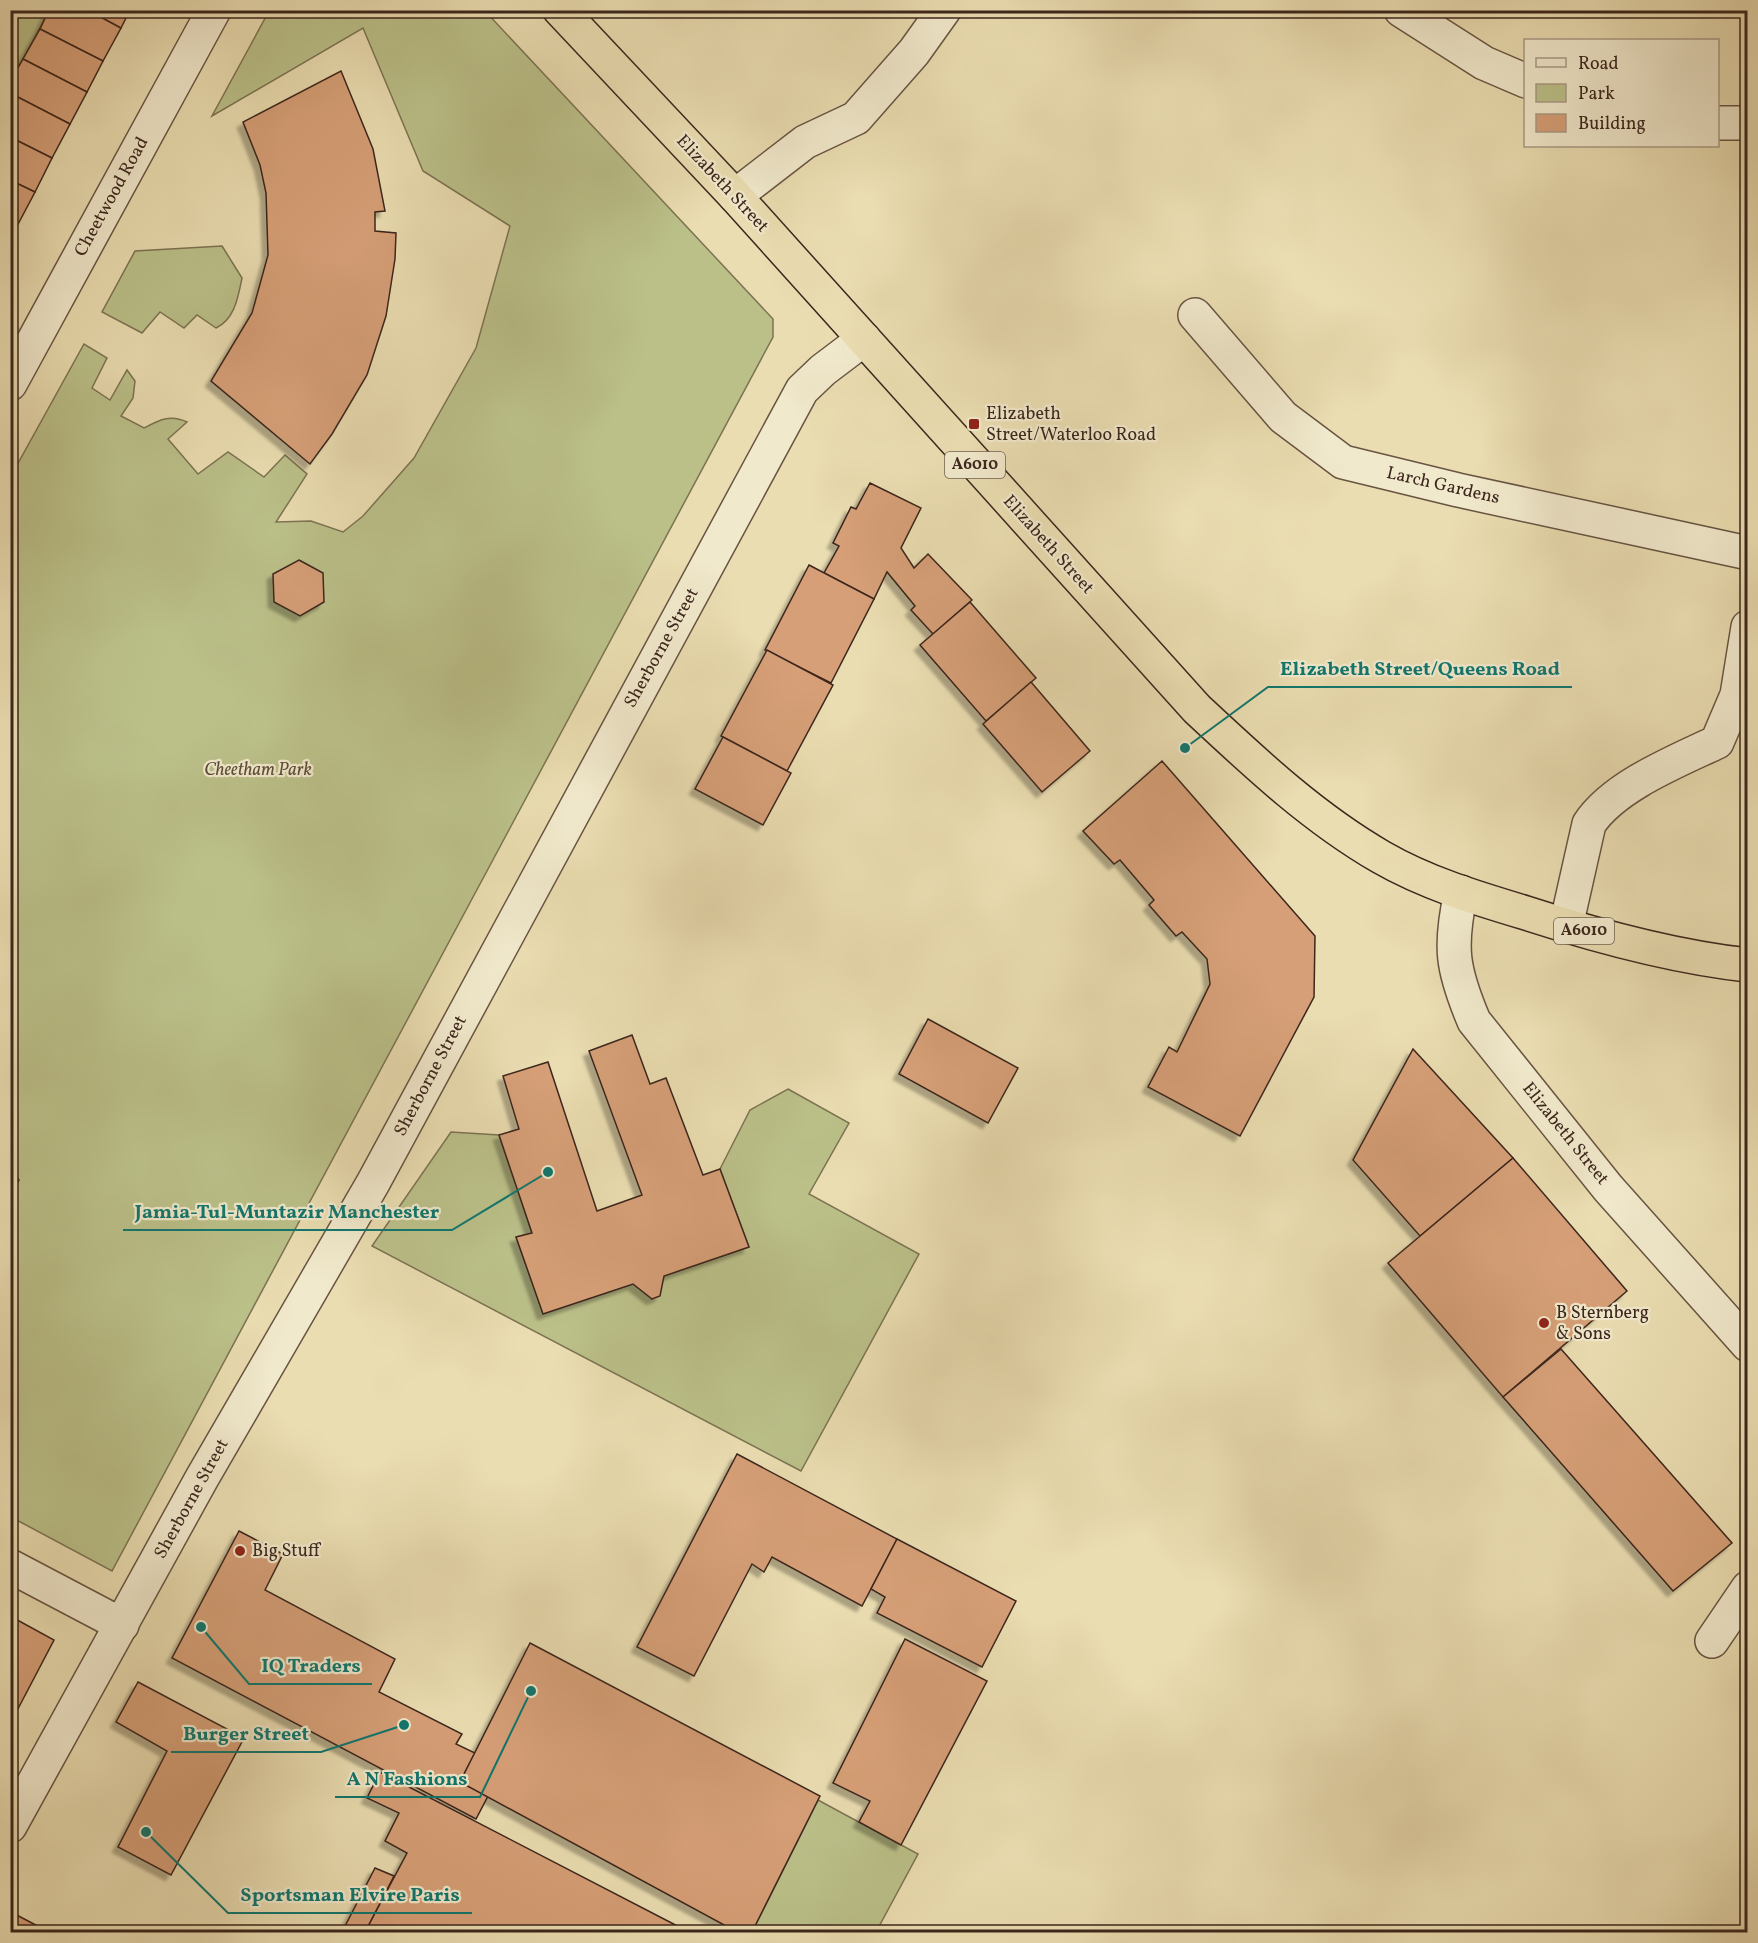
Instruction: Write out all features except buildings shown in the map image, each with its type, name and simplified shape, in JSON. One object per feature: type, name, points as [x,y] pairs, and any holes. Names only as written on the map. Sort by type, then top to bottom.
[{"type":"highway","name":"Elizabeth Street","points":[[560,10],[735,196],[1197,709],[1280,786],[1337,829],[1382,857],[1424,879],[1461,892]]},
{"type":"highway","name":"A6010","points":[[1461,892],[1566,926],[1623,941],[1748,965]]},
{"type":"street","name":"Cheetwood Road","points":[[10,384],[214,10]]},
{"type":"street","points":[[735,196],[805,142],[856,118],[914,52],[944,10]]},
{"type":"street","points":[[1401,10],[1484,63],[1524,80]]},
{"type":"street","points":[[1719,123],[1748,123]]},
{"type":"street","name":"Larch Gardens","points":[[1195,315],[1283,417],[1343,462],[1458,490],[1748,553]]},
{"type":"street","name":"Sherborne Street","points":[[10,1826],[202,1478],[374,1183],[802,390],[823,370],[864,339]]},
{"type":"street","points":[[1566,926],[1589,824],[1598,810],[1676,761],[1717,741],[1737,695],[1748,627]]},
{"type":"street","name":"Elizabeth Street","points":[[1461,892],[1453,931],[1453,957],[1461,992],[1474,1022],[1608,1188],[1748,1345]]},
{"type":"street","points":[[10,1566],[122,1625]]},
{"type":"street","points":[[1712,1641],[1748,1588]]},
{"type":"green space","points":[[11,11],[49,11],[11,81]]},
{"type":"green space","name":"Cheetham Park","points":[[269,11],[485,11],[773,319],[773,337],[112,1571],[11,1517],[11,476],[84,344],[107,358],[92,388],[110,400],[127,370],[135,381],[133,398],[121,416],[144,428],[170,418],[187,422],[168,439],[198,474],[228,452],[264,477],[285,455],[307,474],[276,522],[311,521],[343,532],[363,516],[414,458],[476,348],[510,226],[423,171],[363,28],[212,116]]},
{"type":"green space","points":[[222,246],[242,278],[232,313],[216,328],[197,315],[184,328],[160,312],[142,333],[102,312],[135,251]]},
{"type":"green space","points":[[788,1089],[849,1123],[809,1194],[919,1254],[801,1471],[372,1246],[451,1132],[499,1135],[532,1233],[516,1237],[543,1313],[633,1284],[652,1299],[664,1276],[749,1247],[720,1169],[750,1110]]},
{"type":"green space","points":[[818,1800],[918,1854],[876,1932],[752,1932]]},
{"type":"place","name":"Elizabeth Street/Waterloo Road","points":[[974,424]]},
{"type":"place","name":"Elizabeth Street/Queens Road","points":[[1185,748]]},
{"type":"place","name":"Jamia-Tul-Muntazir Manchester","points":[[548,1172]]},
{"type":"place","name":"B Sternberg & Sons","points":[[1544,1323]]},
{"type":"place","name":"Big Stuff","points":[[240,1551]]},
{"type":"place","name":"IQ Traders","points":[[201,1627]]},
{"type":"place","name":"A N Fashions","points":[[531,1691]]},
{"type":"place","name":"Burger Street","points":[[404,1725]]},
{"type":"place","name":"Sportsman Elvire Paris","points":[[146,1832]]}]
